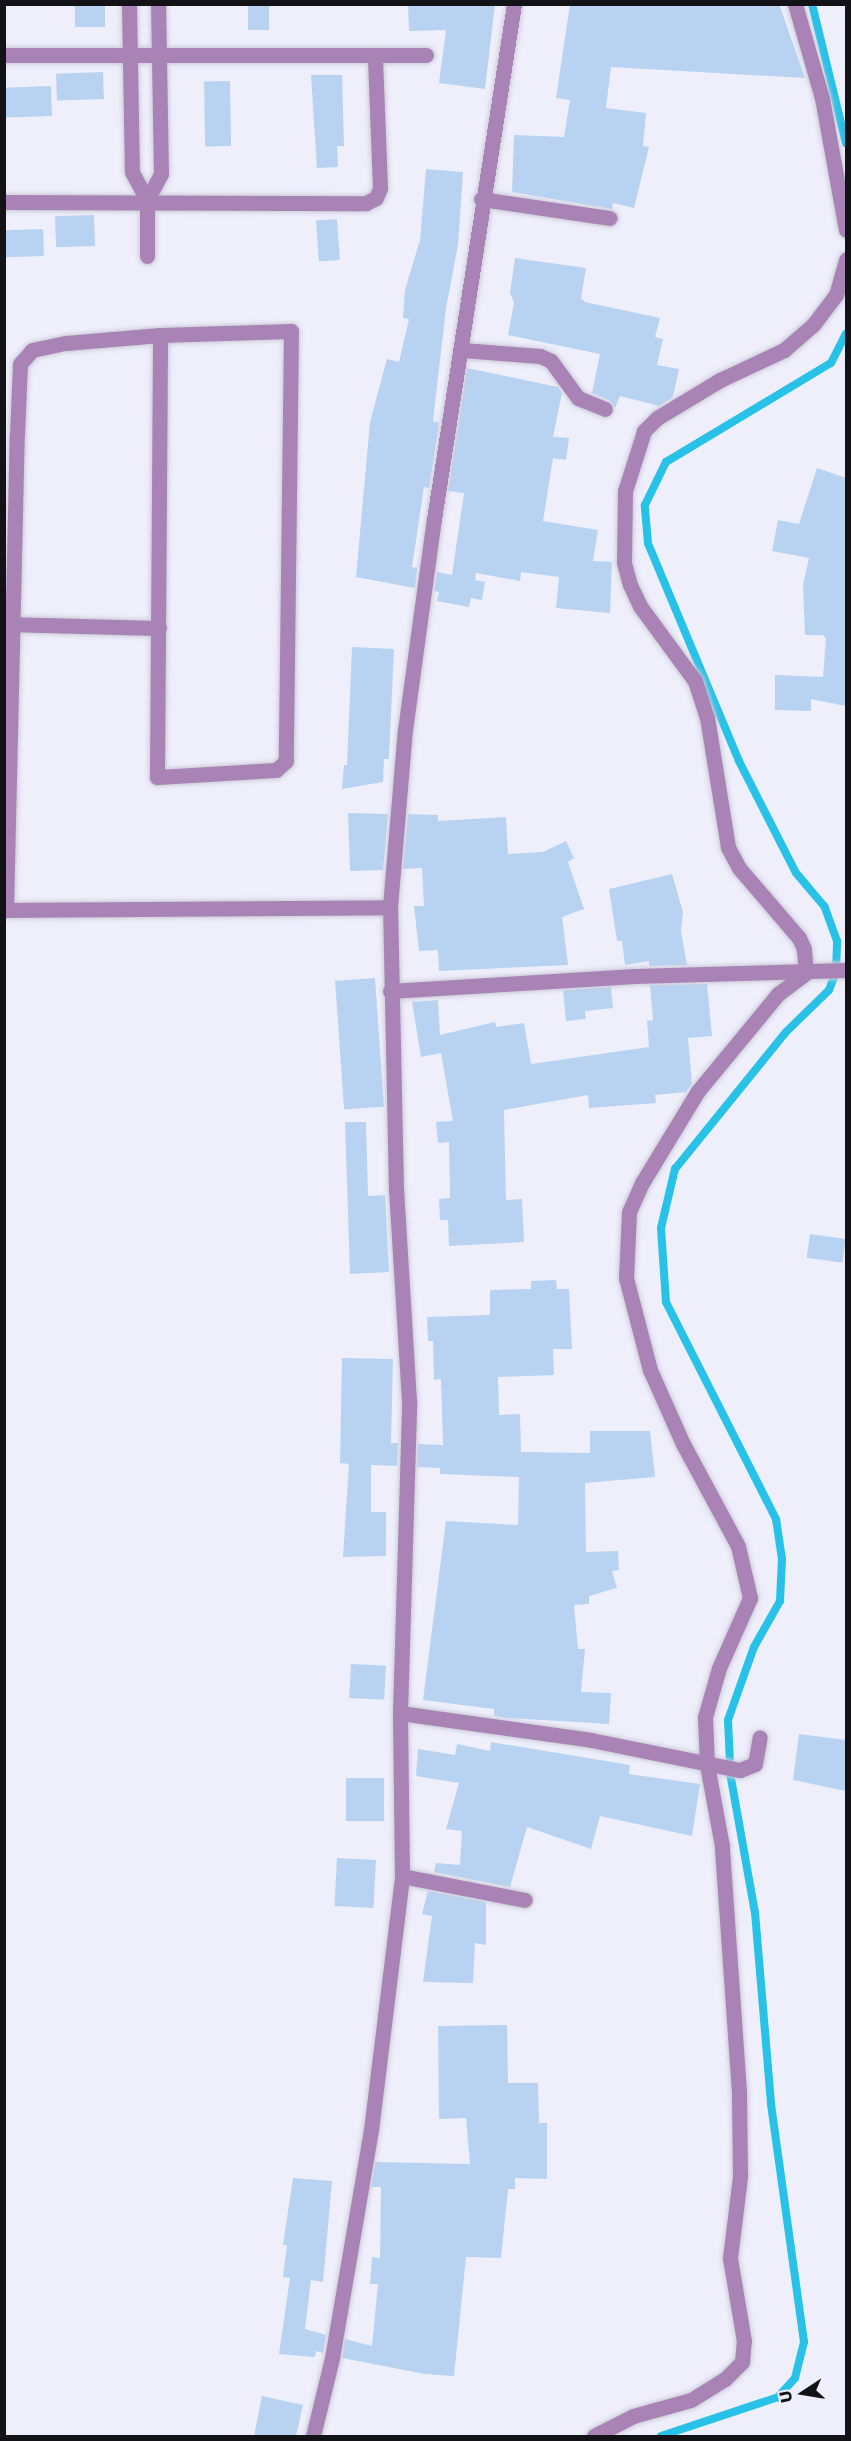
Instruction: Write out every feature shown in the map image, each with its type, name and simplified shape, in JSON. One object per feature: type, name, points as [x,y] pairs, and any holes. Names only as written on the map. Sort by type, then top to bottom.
[{"type":"street","points":[[129,4],[132,172],[147,200],[147,256]]},
{"type":"street","points":[[147,200],[161,174],[158,4]]},
{"type":"street","points":[[313,2436],[332,2358],[371,2130],[402,1876],[400,1713],[409,1401],[396,1190],[390,907],[405,730],[462,350],[481,199],[514,4]]},
{"type":"street","points":[[795,4],[824,108],[846,230]]},
{"type":"street","points":[[4,55],[426,55]]},
{"type":"street","points":[[4,202],[147,200],[366,203],[376,198],[380,188],[375,55]]},
{"type":"street","points":[[481,199],[610,218]]},
{"type":"street","points":[[810,973],[799,939],[739,868],[728,847],[707,718],[695,681],[640,606],[630,585],[624,562],[626,490],[644,430],[657,418],[720,380],[784,350],[813,325],[836,295],[846,259]]},
{"type":"street","points":[[160,335],[157,777],[276,770],[286,761],[291,332],[160,335],[66,343],[32,350],[20,364],[8,624],[5,910],[390,907]]},
{"type":"street","points":[[462,350],[540,356],[551,360],[578,398],[605,409]]},
{"type":"street","points":[[8,624],[159,628]]},
{"type":"street","points":[[390,991],[635,976],[810,973],[846,970]]},
{"type":"street","points":[[594,2436],[633,2416],[691,2400],[725,2379],[742,2362],[744,2341],[730,2258],[740,2176],[739,2092],[722,1846],[705,1717],[729,1642],[748,1605],[746,1572],[738,1546],[683,1444],[650,1370],[626,1278],[629,1212],[642,1183],[698,1091],[778,994],[810,973]]},
{"type":"street","points":[[400,1713],[591,1740],[711,1766],[740,1770],[755,1764],[760,1737]]},
{"type":"street","points":[[402,1876],[525,1900]]},
{"type":"building","points":[[75,4],[105,4],[105,27],[75,27]]},
{"type":"building","points":[[248,4],[269,4],[269,30],[248,30]]},
{"type":"building","points":[[408,4],[495,4],[485,89],[439,83],[446,30],[409,31]]},
{"type":"building","points":[[570,4],[779,4],[805,78],[611,67],[606,108],[646,113],[643,146],[649,147],[634,208],[613,203],[612,209],[512,192],[514,135],[564,137],[570,100],[556,98]]},
{"type":"building","points":[[103,72],[104,99],[57,101],[56,74]]},
{"type":"building","points":[[311,75],[342,75],[344,146],[337,146],[338,167],[317,168]]},
{"type":"building","points":[[204,81],[230,81],[231,146],[205,146]]},
{"type":"building","points":[[51,86],[52,116],[5,118],[4,88]]},
{"type":"building","points":[[426,169],[463,172],[458,245],[446,308],[433,421],[439,423],[429,488],[424,487],[412,567],[417,568],[415,588],[356,577],[370,422],[387,359],[399,362],[409,319],[403,318],[405,290],[420,240]]},
{"type":"building","points":[[94,215],[95,246],[56,247],[55,216]]},
{"type":"building","points":[[337,219],[340,260],[319,261],[316,220]]},
{"type":"building","points":[[43,229],[44,256],[5,257],[4,230]]},
{"type":"building","points":[[515,258],[586,268],[581,298],[585,302],[660,318],[655,337],[663,339],[657,365],[679,369],[673,397],[659,406],[620,396],[615,408],[609,400],[592,393],[600,354],[508,335],[514,303],[510,293]]},
{"type":"building","points":[[467,368],[558,387],[562,393],[553,437],[569,438],[566,460],[553,458],[543,521],[598,530],[593,561],[612,562],[610,613],[556,608],[559,577],[521,572],[520,581],[476,573],[475,580],[485,582],[482,600],[471,598],[469,607],[437,601],[439,592],[434,591],[437,572],[452,575],[464,493],[448,491]]},
{"type":"building","points":[[817,468],[846,478],[846,706],[811,699],[811,711],[775,710],[775,675],[823,677],[826,639],[823,635],[805,635],[803,585],[809,558],[772,551],[778,520],[799,524]]},
{"type":"building","points":[[352,647],[394,649],[389,759],[384,759],[383,782],[342,789],[344,765],[347,765]]},
{"type":"building","points":[[348,813],[388,814],[383,870],[350,871]]},
{"type":"building","points":[[408,814],[438,815],[438,821],[506,817],[508,854],[543,852],[566,841],[574,858],[568,862],[584,909],[562,917],[568,965],[439,971],[438,950],[419,951],[414,906],[424,906],[422,868],[403,869]]},
{"type":"building","points":[[672,874],[683,912],[681,931],[687,965],[649,966],[649,961],[625,965],[622,941],[617,941],[609,889]]},
{"type":"building","points":[[375,978],[384,1107],[344,1109],[335,981]]},
{"type":"building","points":[[707,984],[712,1036],[688,1038],[692,1083],[686,1092],[655,1095],[656,1103],[589,1108],[588,1095],[504,1110],[506,1200],[522,1199],[524,1242],[449,1246],[448,1220],[440,1220],[439,1199],[450,1198],[449,1142],[438,1143],[436,1122],[453,1121],[441,1053],[421,1057],[412,1002],[438,1000],[440,1035],[495,1022],[496,1027],[524,1023],[531,1064],[649,1047],[647,1021],[653,1020],[650,985]]},
{"type":"building","points":[[611,987],[613,1008],[585,1011],[586,1019],[566,1021],[563,990]]},
{"type":"building","points":[[345,1122],[366,1122],[368,1196],[385,1195],[389,1272],[350,1274]]},
{"type":"building","points":[[810,1234],[846,1239],[842,1263],[807,1258]]},
{"type":"building","points":[[556,1280],[557,1289],[569,1289],[572,1349],[553,1349],[554,1375],[498,1377],[499,1415],[520,1414],[521,1452],[590,1453],[590,1431],[650,1431],[655,1477],[585,1483],[586,1552],[618,1551],[619,1570],[612,1571],[617,1588],[589,1596],[589,1604],[574,1605],[578,1649],[585,1649],[581,1692],[611,1693],[609,1724],[508,1718],[494,1716],[494,1709],[423,1700],[446,1521],[518,1525],[519,1477],[440,1474],[440,1468],[417,1467],[418,1444],[443,1445],[441,1379],[434,1380],[433,1341],[428,1341],[427,1317],[490,1315],[490,1290],[531,1289],[531,1281]]},
{"type":"building","points":[[342,1358],[393,1359],[391,1443],[398,1443],[397,1466],[371,1465],[371,1512],[386,1512],[386,1556],[343,1557],[349,1464],[340,1463]]},
{"type":"building","points":[[351,1664],[386,1666],[384,1700],[349,1698]]},
{"type":"building","points":[[799,1734],[846,1740],[846,1791],[793,1780]]},
{"type":"building","points":[[491,1742],[630,1765],[629,1774],[700,1784],[692,1836],[600,1816],[591,1849],[527,1827],[510,1887],[434,1872],[436,1863],[460,1865],[462,1831],[446,1829],[459,1783],[416,1776],[418,1749],[455,1755],[457,1744],[490,1751]]},
{"type":"building","points":[[346,1778],[384,1778],[384,1821],[346,1821]]},
{"type":"building","points":[[337,1858],[376,1860],[373,1908],[334,1906]]},
{"type":"building","points":[[428,1891],[486,1902],[486,1945],[475,1943],[473,1983],[423,1982],[432,1916],[422,1914]]},
{"type":"building","points":[[507,2025],[508,2083],[538,2083],[539,2123],[547,2123],[547,2179],[515,2178],[515,2189],[508,2189],[501,2258],[466,2257],[454,2376],[425,2374],[342,2358],[345,2339],[372,2346],[378,2284],[370,2284],[372,2257],[380,2258],[381,2187],[371,2187],[375,2162],[470,2164],[466,2118],[439,2119],[438,2026]]},
{"type":"building","points":[[293,2178],[332,2181],[323,2282],[311,2280],[305,2329],[326,2335],[323,2353],[316,2351],[315,2357],[279,2354],[290,2278],[283,2277],[287,2245],[283,2245]]},
{"type":"building","points":[[262,2396],[303,2405],[296,2436],[254,2436]]},
{"type":"waterway","points":[[812,4],[846,143]]},
{"type":"waterway","points":[[730,1764],[728,1720],[754,1647],[780,1601],[782,1559],[776,1519],[666,1302],[661,1228],[675,1169],[786,1032],[829,990],[836,972],[837,941],[824,906],[796,873],[739,761],[648,543],[645,505],[666,462],[831,363],[846,334]]},
{"type":"waterway","points":[[661,2436],[778,2397],[795,2378],[804,2342],[771,2103],[755,1913],[730,1772]]}]
